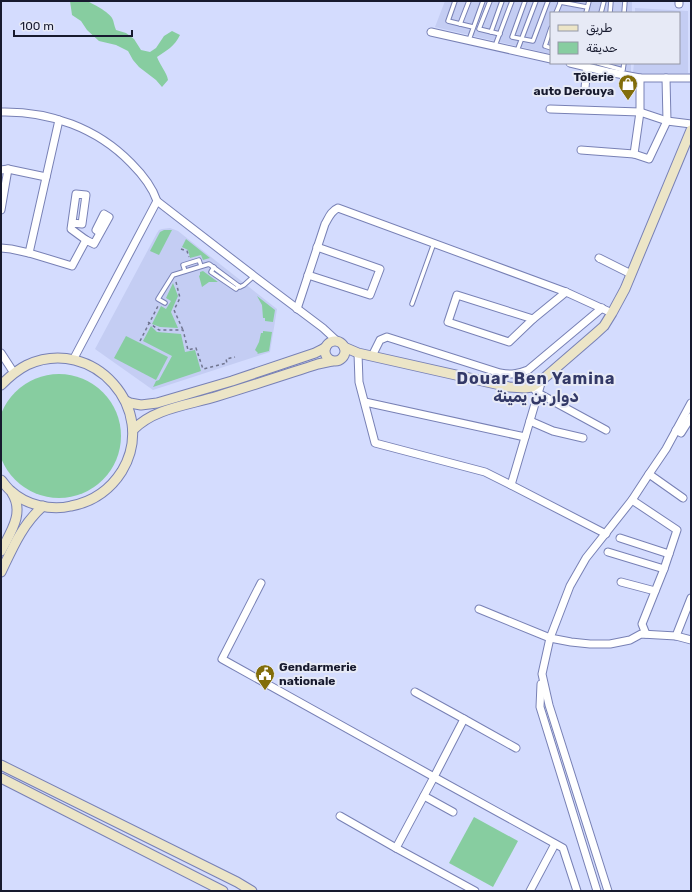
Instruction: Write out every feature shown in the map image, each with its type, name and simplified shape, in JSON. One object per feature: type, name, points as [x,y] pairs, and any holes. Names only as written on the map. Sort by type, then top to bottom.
[{"type":"main road","points":[[126,401],[141,405],[157,403],[232,381],[315,353],[326,347],[330,342],[340,344],[358,353],[509,387],[535,390],[542,380],[604,326],[612,313],[625,289],[691,130]]},
{"type":"main road","points":[[340,344],[345,350],[343,357]]},
{"type":"main road","points":[[326,347],[325,355],[332,361]]},
{"type":"main road","points":[[133,430],[145,419],[161,412],[210,399],[318,364],[338,360],[358,353]]},
{"type":"main road","points":[[1,385],[14,373],[27,365],[42,360],[58,358],[73,360],[95,368],[113,382],[126,401],[133,430],[131,448],[125,466],[111,486],[102,494],[91,500],[79,505],[55,508],[32,503],[11,492]]},
{"type":"main road","points":[[1,480],[16,501],[17,512],[17,517],[13,527],[1,551]]},
{"type":"main road","points":[[1,572],[24,528],[32,516],[43,506]]},
{"type":"main road","points":[[1,765],[237,882],[252,891]]},
{"type":"main road","points":[[1,778],[217,890]]},
{"type":"street","points":[[431,32],[550,59]]},
{"type":"street","points":[[574,64],[587,67],[608,67],[640,78],[691,78]]},
{"type":"street","points":[[585,88],[587,67]]},
{"type":"street","points":[[634,154],[640,112],[640,78]]},
{"type":"street","points":[[581,150],[634,154],[649,159],[667,120],[666,78]]},
{"type":"street","points":[[550,109],[640,112],[667,120],[691,124]]},
{"type":"street","points":[[1,112],[28,113],[47,116],[74,125],[108,143],[130,161],[142,175],[154,191],[157,201],[297,308],[340,344]]},
{"type":"street","points":[[29,253],[59,120]]},
{"type":"street","points":[[1,207],[5,170],[46,178]]},
{"type":"street","points":[[73,360],[157,201]]},
{"type":"street","points":[[297,308],[325,224],[331,212],[338,208],[566,292],[612,313]]},
{"type":"street","points":[[72,223],[71,229],[94,244],[100,233]]},
{"type":"street","points":[[1,248],[29,253],[72,266],[86,240]]},
{"type":"street","points":[[308,275],[370,295],[380,269],[317,247]]},
{"type":"street","points":[[599,258],[631,274]]},
{"type":"street","points":[[533,319],[457,295],[448,322],[509,342],[533,319],[566,292]]},
{"type":"street","points":[[372,356],[380,340],[387,337],[500,373],[519,373],[528,370],[602,308]]},
{"type":"street","points":[[1,353],[14,373]]},
{"type":"street","points":[[358,353],[359,382],[375,442],[485,472],[606,534]]},
{"type":"street","points":[[511,485],[530,421],[535,390],[606,430]]},
{"type":"street","points":[[365,402],[525,437]]},
{"type":"street","points":[[598,891],[540,707],[542,674],[550,638],[570,586],[586,558],[632,500],[666,449],[691,405]]},
{"type":"street","points":[[676,430],[681,433],[691,416]]},
{"type":"street","points":[[530,421],[553,431],[583,438]]},
{"type":"street","points":[[649,474],[683,498]]},
{"type":"street","points":[[632,500],[677,530],[664,569],[642,624],[646,634]]},
{"type":"street","points":[[620,538],[669,554]]},
{"type":"street","points":[[608,552],[664,569]]},
{"type":"street","points":[[621,582],[655,591]]},
{"type":"street","points":[[261,583],[222,659],[563,848],[577,891]]},
{"type":"street","points":[[676,636],[691,598]]},
{"type":"street","points":[[479,609],[550,638],[571,642],[610,644],[630,640],[641,634],[676,636],[691,640]]},
{"type":"street","points":[[542,674],[549,705],[608,891]]},
{"type":"street","points":[[415,692],[516,748]]},
{"type":"street","points":[[396,848],[464,719]]},
{"type":"street","points":[[424,796],[453,812]]},
{"type":"street","points":[[340,816],[474,891]]},
{"type":"street","points":[[530,891],[555,844]]},
{"type":"lane","points":[[455,1],[448,21],[473,27]]},
{"type":"lane","points":[[460,24],[469,1]]},
{"type":"lane","points":[[468,40],[483,1]]},
{"type":"lane","points":[[490,1],[479,29],[500,34]]},
{"type":"lane","points":[[491,32],[502,1]]},
{"type":"lane","points":[[495,46],[512,1]]},
{"type":"lane","points":[[525,1],[512,37],[533,41],[548,1]]},
{"type":"lane","points":[[517,51],[536,1]]},
{"type":"lane","points":[[586,12],[589,1]]},
{"type":"lane","points":[[601,12],[604,1]]},
{"type":"lane","points":[[610,12],[611,1]]},
{"type":"lane","points":[[624,12],[625,1]]},
{"type":"lane","points":[[556,12],[560,2],[575,3],[587,7]]},
{"type":"lane","points":[[550,31],[545,46],[550,48]]},
{"type":"lane","points":[[608,67],[623,70],[624,64]]},
{"type":"lane","points":[[412,304],[434,243]]},
{"type":"lane","points":[[185,271],[183,264],[199,260],[201,266]]},
{"type":"lane","points":[[165,303],[158,299],[174,274],[209,264],[240,287],[254,276]]},
{"type":"path","points":[[174,274],[180,298],[174,310],[183,330],[188,350],[196,348],[203,369],[228,363],[226,359],[235,357]]},
{"type":"path","points":[[140,341],[148,323],[161,301]]},
{"type":"path","points":[[148,323],[159,330],[183,330]]},
{"type":"shaded area","points":[[445,1],[632,1],[632,12],[550,12],[550,54],[435,27]]},
{"type":"shaded area","points":[[635,8],[688,11],[688,73],[633,73],[634,64],[680,64],[680,12],[635,12]]},
{"type":"shaded area","points":[[594,64],[631,64],[631,73]]},
{"type":"shaded area","points":[[170,228],[178,231],[277,309],[270,352],[153,390],[95,349],[157,233],[159,230]]},
{"type":"green space","points":[[70,1],[86,1],[104,11],[111,16],[116,30],[126,33],[134,39],[141,50],[150,52],[156,48],[164,36],[172,31],[180,35],[173,45],[157,57],[168,80],[162,87],[156,80],[139,67],[128,51],[116,45],[99,41],[87,30],[81,21],[72,15]]},
{"type":"green space","points":[[164,230],[172,230],[159,255],[150,251],[160,232]]},
{"type":"green space","points":[[186,239],[210,258],[203,260],[201,255],[190,258],[188,250],[182,247]]},
{"type":"green space","points":[[203,271],[218,282],[209,282],[202,287],[199,276],[200,272]]},
{"type":"green space","points":[[173,283],[178,296],[171,312],[178,328],[160,327],[152,324],[161,306],[166,309],[171,301],[166,298]]},
{"type":"green space","points":[[257,296],[275,310],[273,322],[265,321],[265,318],[263,318],[262,305]]},
{"type":"green space","points":[[151,326],[157,332],[181,334],[185,352],[195,350],[201,371],[153,387],[156,381],[159,380],[172,356],[143,341]]},
{"type":"green space","points":[[263,331],[272,332],[269,351],[257,354],[258,353],[255,350]]},
{"type":"green space","points":[[126,336],[168,357],[156,380],[114,358]]},
{"type":"green space","points":[[65,374],[83,378],[94,384],[111,401],[117,412],[121,430],[119,454],[111,471],[94,488],[77,496],[53,498],[35,494],[24,488],[11,476],[-1,454],[-1,418],[1,412],[7,401],[19,388],[41,376]]},
{"type":"green space","points":[[474,817],[518,841],[493,887],[449,863]]},
{"type":"place","name":"Tôlerie auto Derouya","points":[[628,101]]},
{"type":"place","name":"Gendarmerie nationale","points":[[265,691]]},
{"type":"district","name":"Douar Ben Yamina دوار بن يمينة","points":[[536,387]]}]
